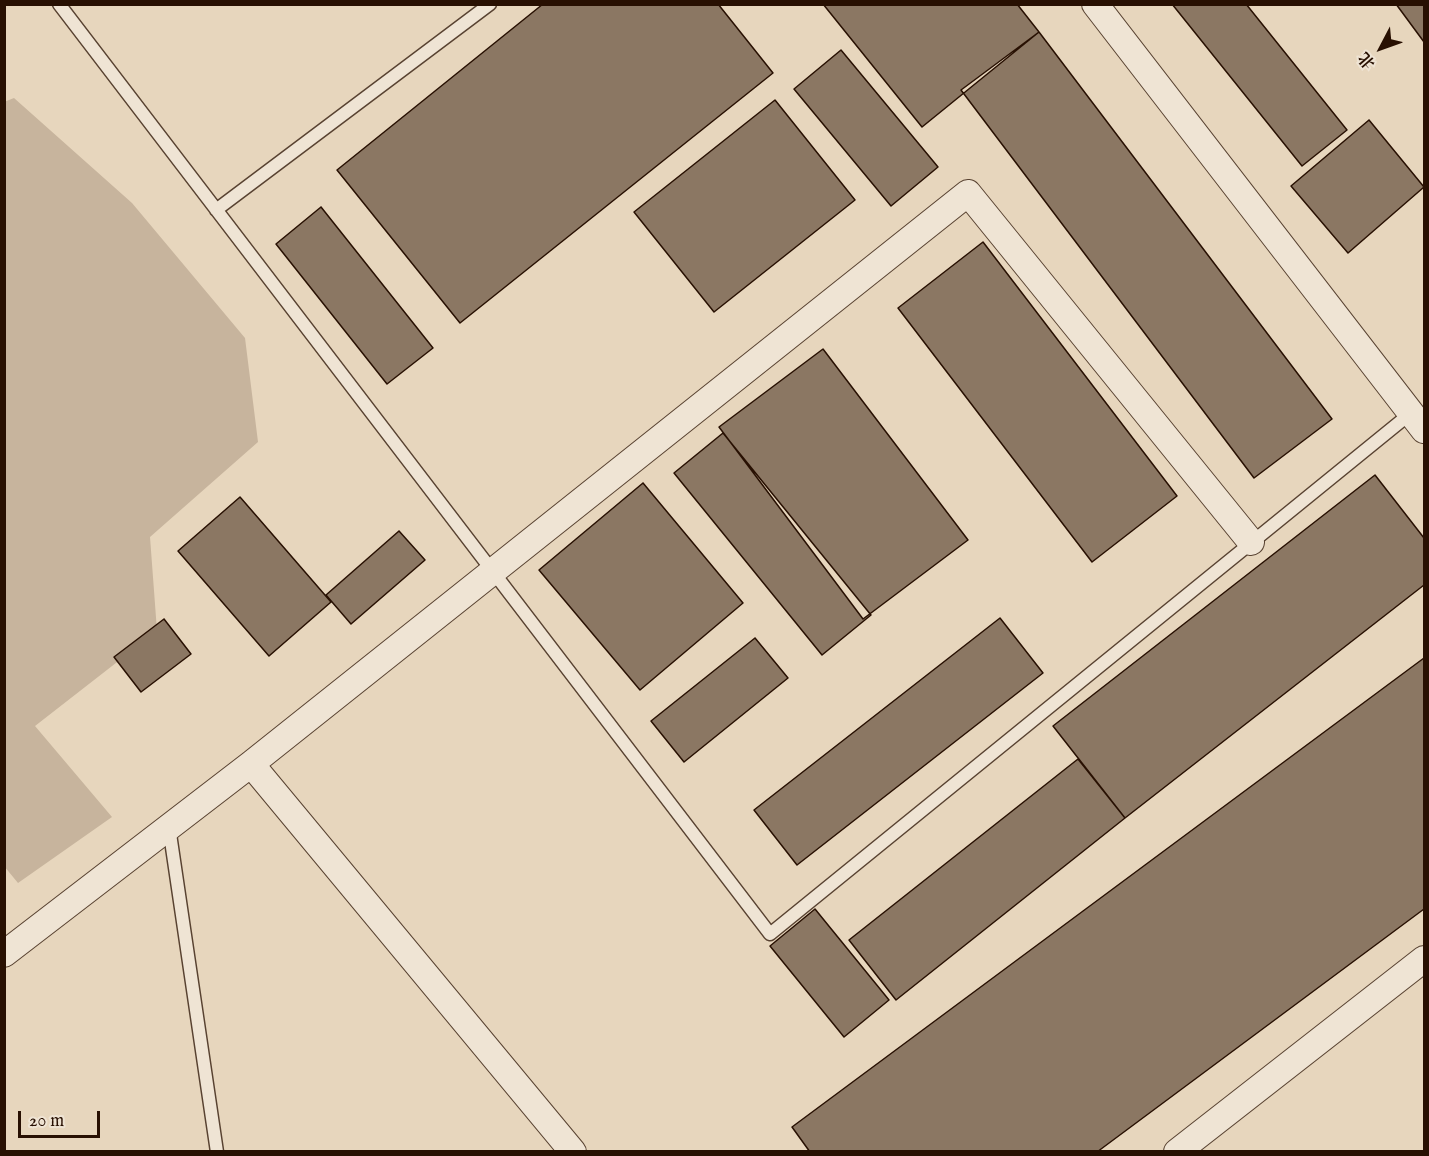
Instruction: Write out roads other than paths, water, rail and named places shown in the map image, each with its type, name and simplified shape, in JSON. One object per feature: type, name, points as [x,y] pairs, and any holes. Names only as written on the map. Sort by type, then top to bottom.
[{"type":"street","points":[[1095,4],[1418,422]]},
{"type":"street","points":[[4,954],[251,764],[969,193],[1251,542]]},
{"type":"street","points":[[251,764],[573,1152]]},
{"type":"street","points":[[1189,1148],[1425,959]]},
{"type":"lane","points":[[59,4],[770,934],[1251,542],[1418,422]]},
{"type":"lane","points":[[216,210],[490,4]]},
{"type":"lane","points":[[169,827],[217,1152]]}]
